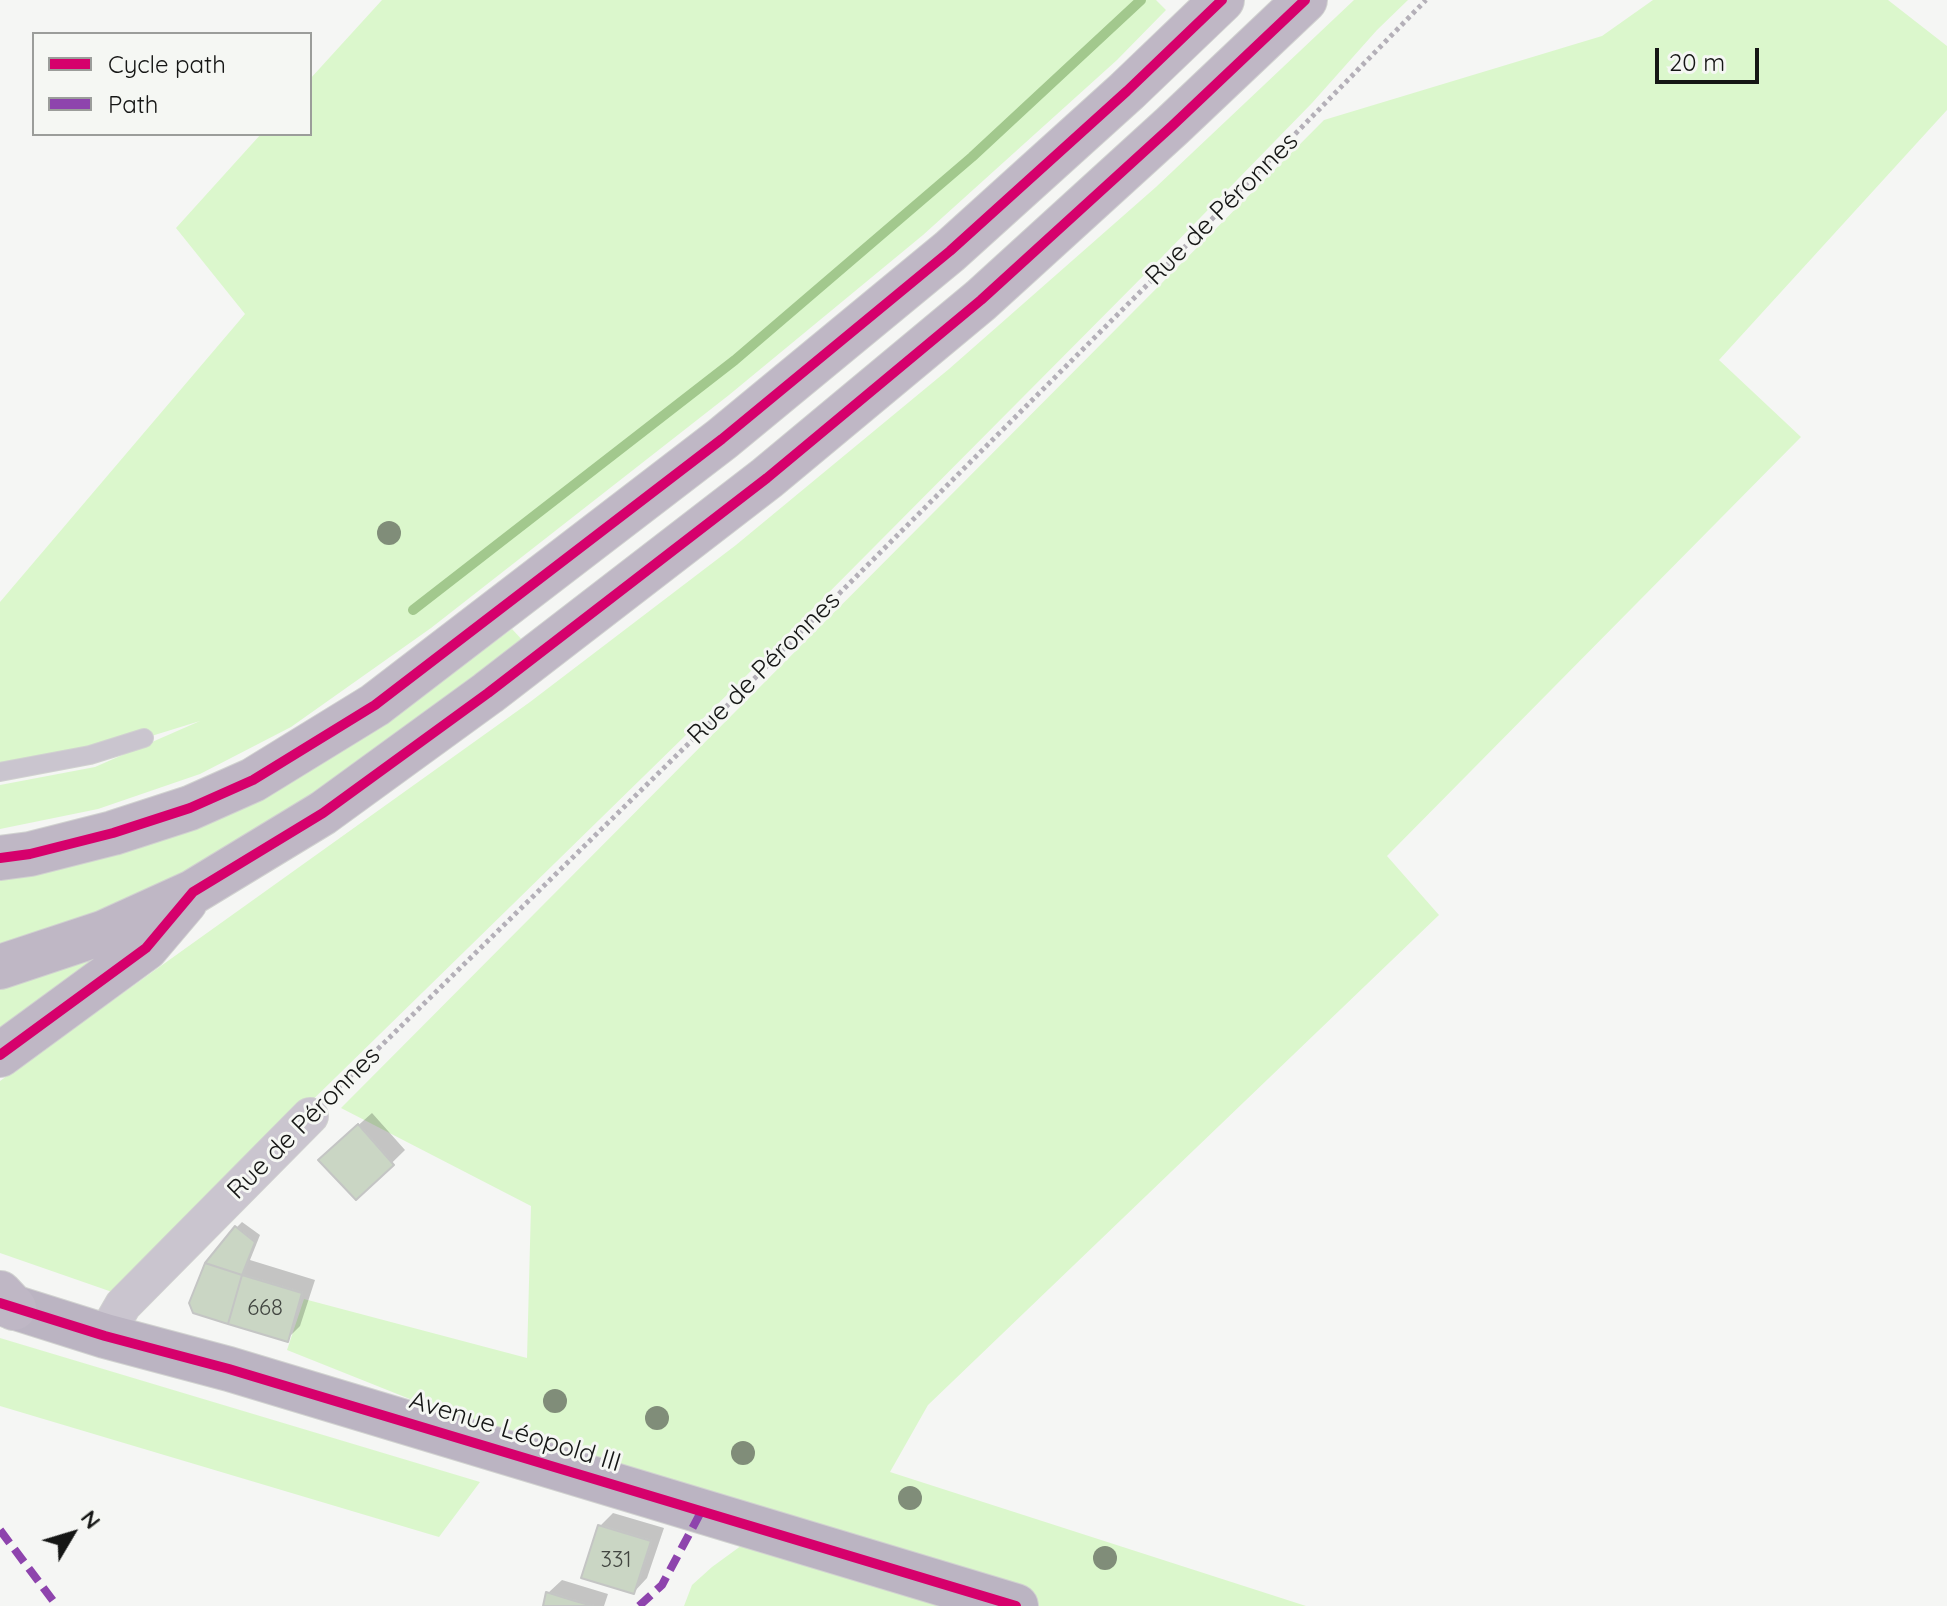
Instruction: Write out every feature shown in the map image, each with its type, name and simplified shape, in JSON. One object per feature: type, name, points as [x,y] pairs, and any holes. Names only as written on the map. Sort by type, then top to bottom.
[{"type":"highway","points":[[0,858],[30,854],[113,833],[190,808],[253,780],[375,705],[722,439],[914,280],[1115,102],[1222,0]]},
{"type":"highway","points":[[0,967],[105,932],[193,892],[336,804],[488,693],[767,478],[981,300],[1305,0]]},
{"type":"highway","points":[[0,1055],[146,948],[193,892]]},
{"type":"main road","name":"Avenue Léopold III","points":[[5,1301],[105,1336],[229,1369],[1016,1606]]},
{"type":"street","name":"Rue de Péronnes","points":[[105,1336],[123,1305],[310,1116]]},
{"type":"lane","points":[[0,772],[90,755],[144,738]]},
{"type":"green space","points":[[382,0],[1156,0],[1166,10],[1117,60],[923,235],[729,395],[431,628],[291,727],[200,774],[98,809],[0,829],[0,785],[95,767],[200,721],[90,755],[0,772],[0,602],[245,314],[176,228],[259,136],[312,136],[312,77]]},
{"type":"green space","points":[[1354,0],[1408,0],[1163,256],[732,690],[115,1293],[0,1253],[0,1081],[530,702],[736,545],[949,369],[1156,187]]},
{"type":"green space","points":[[1653,0],[1888,0],[1947,46],[1947,110],[1719,360],[1801,437],[1387,856],[1439,915],[928,1405],[890,1472],[1306,1606],[684,1606],[692,1585],[760,1532],[663,1500],[287,1350],[304,1299],[527,1358],[531,1206],[341,1108],[1324,120],[1602,36]]},
{"type":"green space","points":[[512,629],[525,643],[354,769],[145,897],[0,947],[0,877],[267,796],[356,743]]},
{"type":"green space","points":[[143,939],[0,1042],[0,989]]},
{"type":"green space","points":[[0,1338],[480,1482],[439,1537],[0,1406]]},
{"type":"building","points":[[358,1124],[394,1165],[356,1200],[318,1160]]},
{"type":"building","points":[[235,1226],[255,1242],[242,1275],[205,1263]]},
{"type":"building","points":[[205,1263],[242,1275],[228,1324],[193,1313],[189,1303]]},
{"type":"building","points":[[242,1275],[302,1293],[288,1342],[228,1324]]},
{"type":"building","points":[[598,1525],[651,1541],[634,1594],[581,1578]]},
{"type":"building","points":[[546,1592],[575,1601],[593,1606],[543,1606]]},
{"type":"waterway","points":[[413,610],[735,360],[972,157],[1141,0]]},
{"type":"marked path","points":[[639,1606],[662,1585],[702,1510]]},
{"type":"marked path","points":[[0,1530],[57,1606]]},
{"type":"cycle path","points":[[0,858],[30,854],[113,833],[190,808],[253,780],[375,705],[722,439],[950,251],[1127,91],[1222,0]]},
{"type":"cycle path","points":[[0,1055],[146,948],[193,892],[323,813],[488,693],[767,478],[981,300],[1305,0]]},
{"type":"cycle path","points":[[0,1303],[1016,1606]]}]
